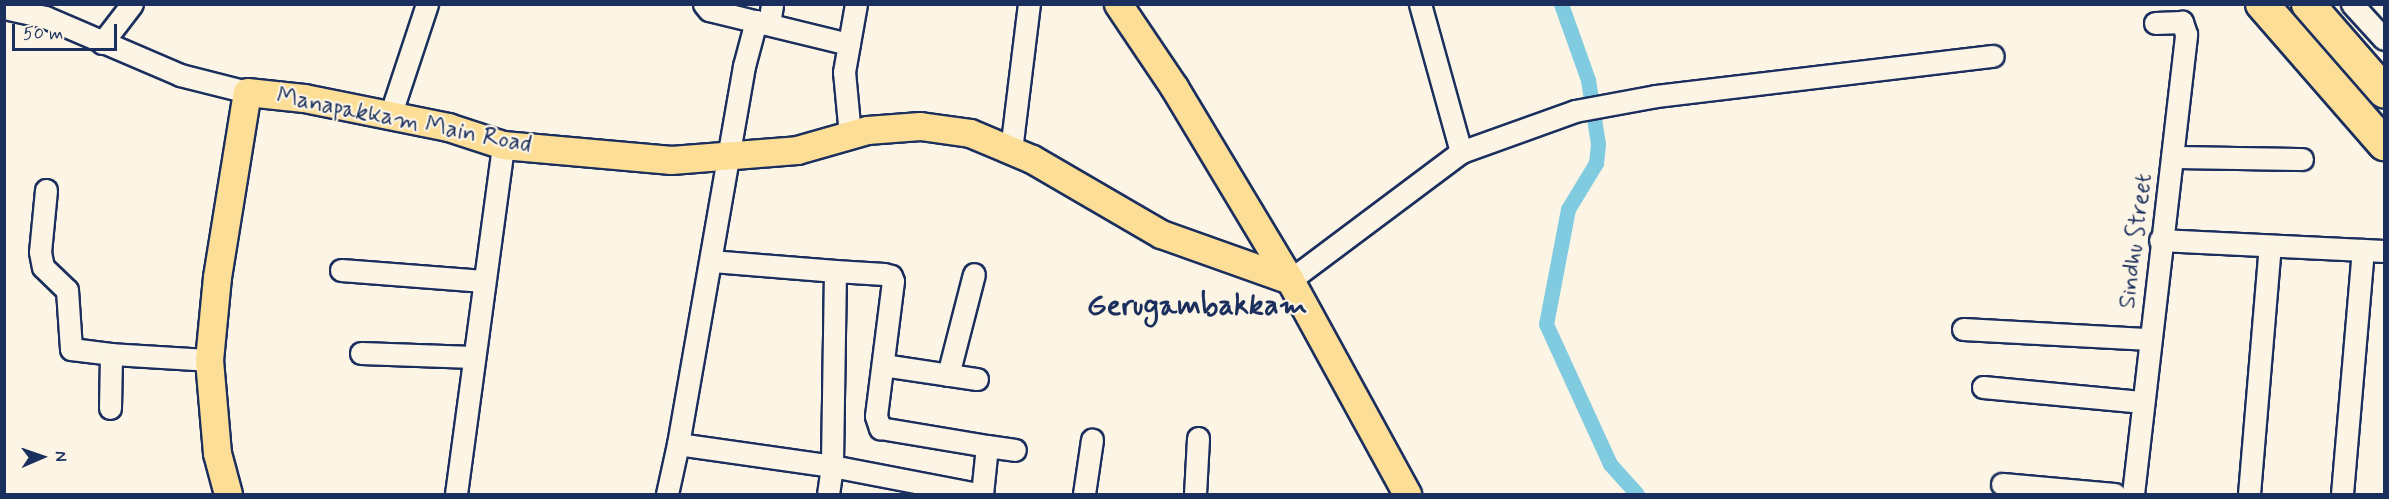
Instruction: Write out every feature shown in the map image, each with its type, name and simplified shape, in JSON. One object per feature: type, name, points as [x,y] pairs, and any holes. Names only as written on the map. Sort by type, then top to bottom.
[{"type":"highway","points":[[2262,4],[2383,142]]},
{"type":"highway","points":[[2308,4],[2385,91]]},
{"type":"main road","points":[[1118,4],[1146,49],[1174,87],[1278,276],[1407,495]]},
{"type":"main road","name":"Manapakkam Main Road","points":[[228,495],[217,453],[209,360],[218,277],[248,92],[304,98],[448,126],[503,146],[671,160],[797,150],[850,135],[920,126],[970,134],[1011,150],[1161,234],[1278,276]]},
{"type":"main road","points":[[1278,276],[1282,292],[1335,396],[1391,495]]},
{"type":"street","points":[[102,43],[132,4]]},
{"type":"street","points":[[390,116],[427,4]]},
{"type":"street","points":[[704,4],[709,10],[766,16],[849,44]]},
{"type":"street","points":[[850,135],[844,72],[856,4]]},
{"type":"street","points":[[1011,150],[1029,4]]},
{"type":"street","points":[[1420,4],[1461,152]]},
{"type":"street","points":[[2352,4],[2385,39]]},
{"type":"street","points":[[4,8],[45,11],[102,43],[180,75],[248,92]]},
{"type":"street","points":[[667,495],[730,157],[744,66],[766,16]]},
{"type":"street","name":"Sindhu Street","points":[[2133,495],[2185,27],[2177,20],[2155,23]]},
{"type":"street","points":[[1278,276],[1461,152],[1575,111],[1604,104],[1994,56]]},
{"type":"street","points":[[456,495],[503,146]]},
{"type":"street","points":[[2172,157],[2302,159]]},
{"type":"street","points":[[46,190],[40,252],[43,267],[67,290],[71,349],[111,354],[209,360]]},
{"type":"street","points":[[2160,240],[2385,251]]},
{"type":"street","points":[[2249,495],[2270,246]]},
{"type":"street","points":[[2342,495],[2363,250]]},
{"type":"street","points":[[711,261],[891,276],[876,416],[880,428],[1015,450]]},
{"type":"street","points":[[341,270],[484,281]]},
{"type":"street","points":[[828,495],[832,466],[835,271]]},
{"type":"street","points":[[948,375],[974,274]]},
{"type":"street","points":[[1963,328],[2150,339]]},
{"type":"street","points":[[361,353],[473,357]]},
{"type":"street","points":[[110,408],[111,354]]},
{"type":"street","points":[[883,365],[977,380]]},
{"type":"street","points":[[1983,387],[2143,402]]},
{"type":"street","points":[[1195,495],[1198,438]]},
{"type":"street","points":[[1084,495],[1092,440]]},
{"type":"street","points":[[678,444],[832,466],[977,495]]},
{"type":"street","points":[[982,495],[987,446]]},
{"type":"street","points":[[2002,484],[2115,495]]},
{"type":"waterway","points":[[1561,4],[1588,80],[1598,144],[1596,163],[1568,209],[1546,324],[1610,464],[1637,494]]},
{"type":"district","name":"Gerugambakkam","points":[[1197,306]]}]
